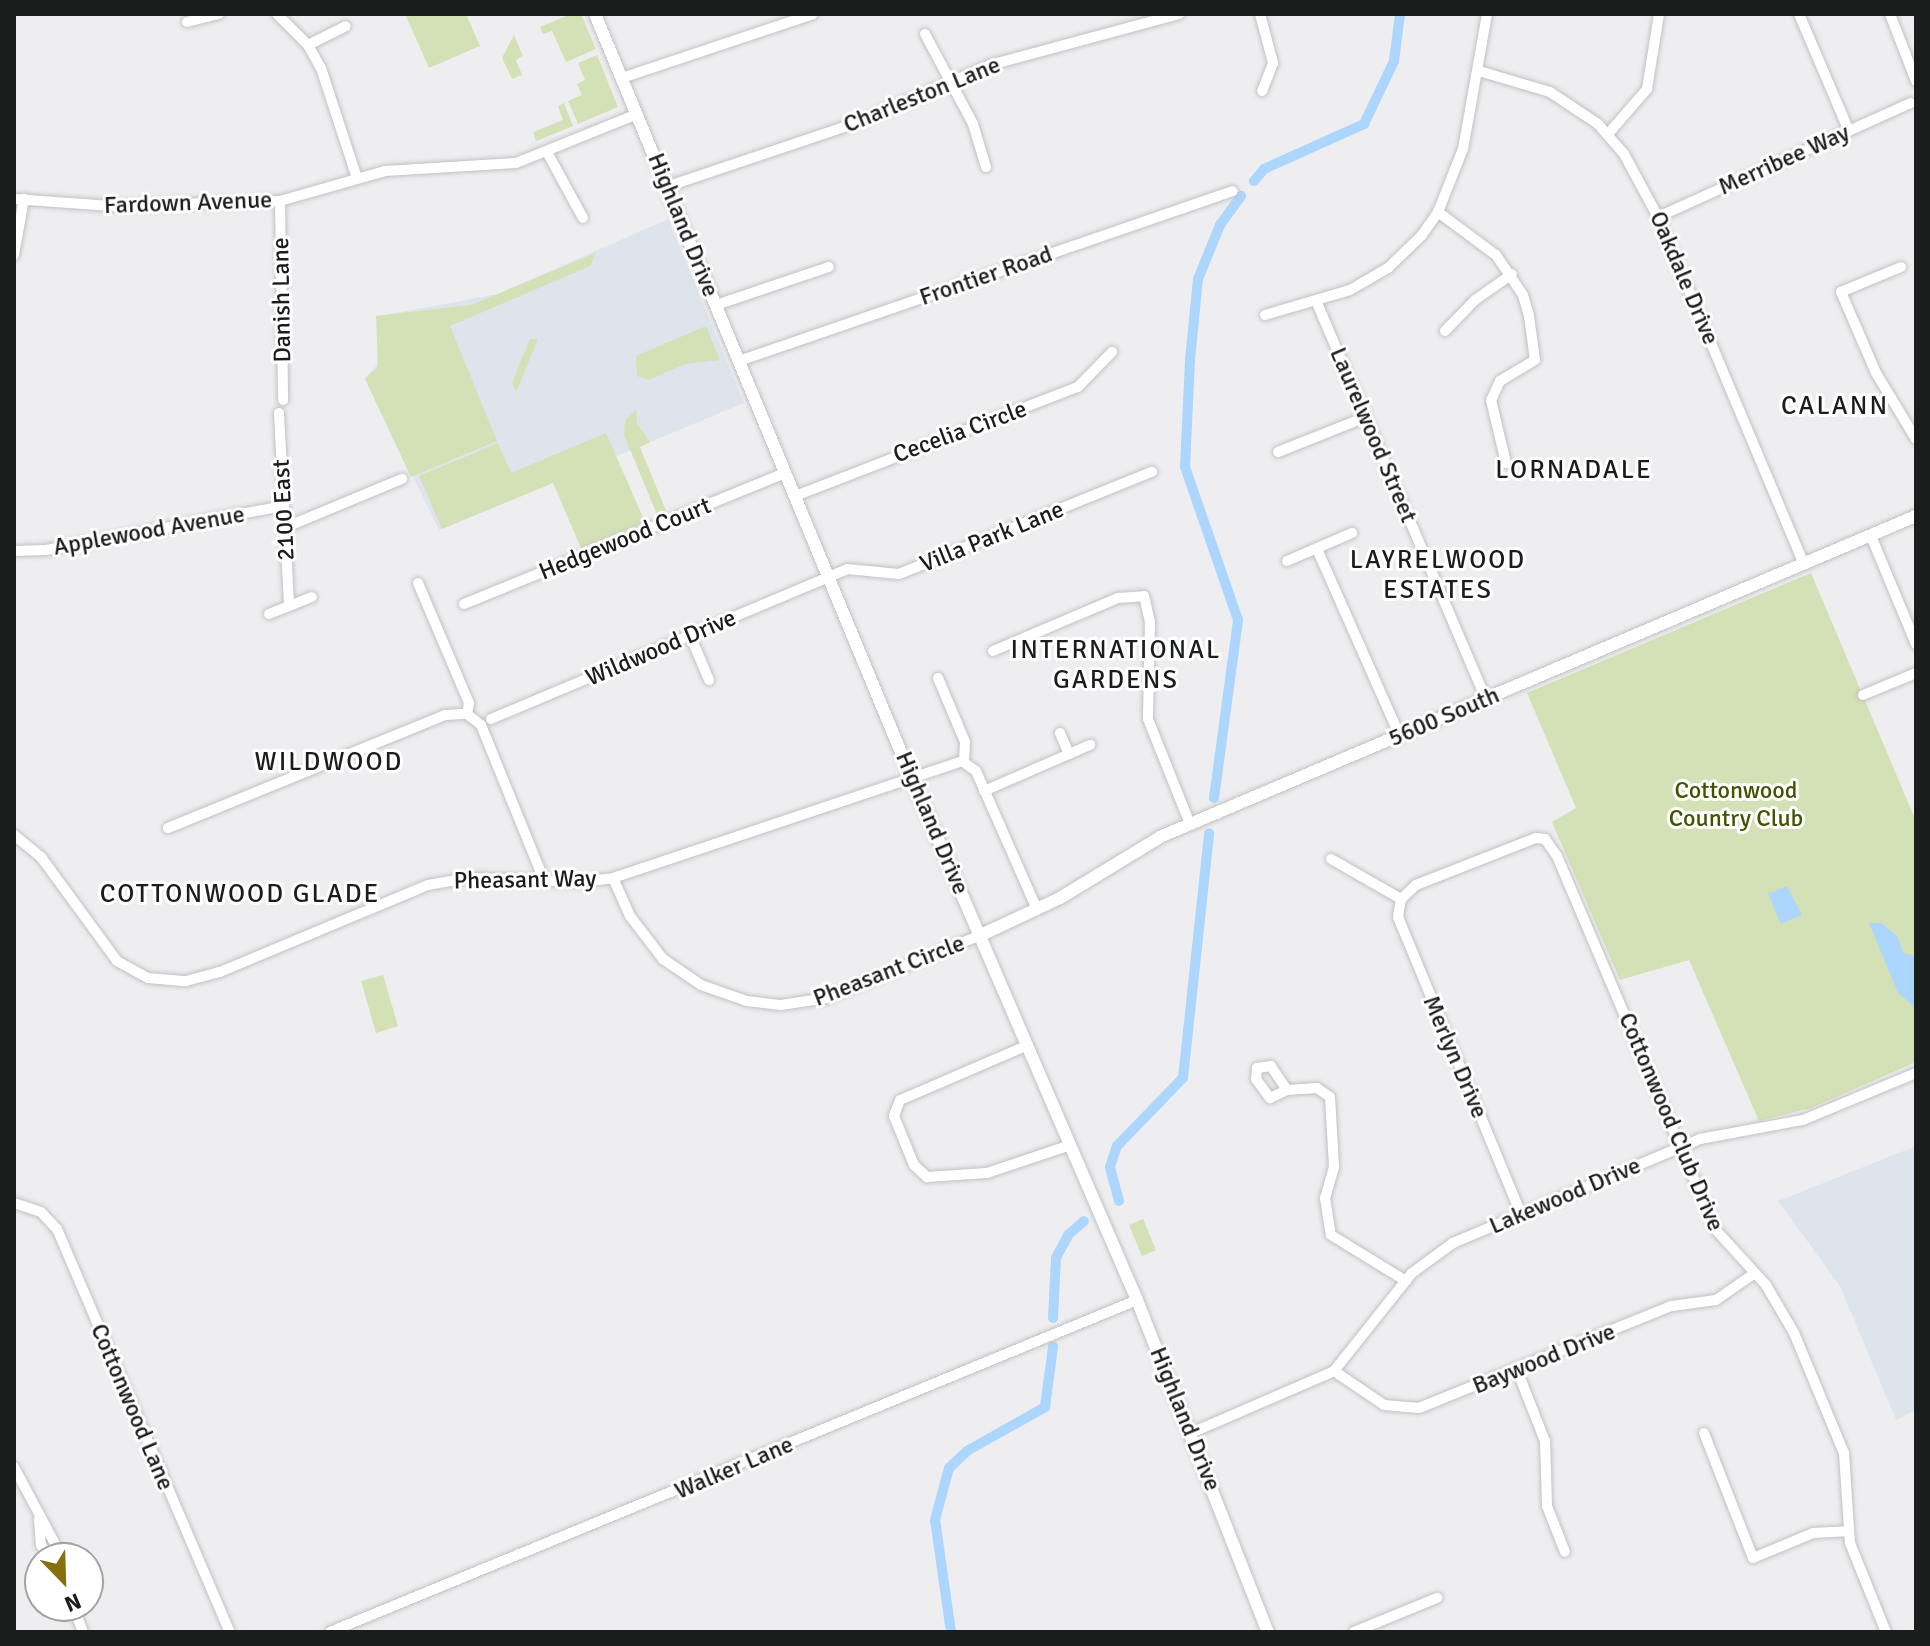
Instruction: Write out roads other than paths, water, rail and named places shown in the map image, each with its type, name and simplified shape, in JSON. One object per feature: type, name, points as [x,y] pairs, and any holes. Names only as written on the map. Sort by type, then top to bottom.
[{"type":"main road","name":"Highland Drive","points":[[595,14],[669,186],[785,473],[831,576],[912,779],[1137,1300],[1268,1632]]},
{"type":"main road","name":"5600 South","points":[[981,935],[1037,909],[1136,849],[1190,824],[1916,516]]},
{"type":"street","points":[[187,22],[219,14]]},
{"type":"street","points":[[277,14],[308,45],[328,84],[357,178]]},
{"type":"street","points":[[622,78],[813,14]]},
{"type":"street","name":"Charleston Lane","points":[[669,186],[853,124],[1002,61],[1179,14]]},
{"type":"street","points":[[1260,14],[1273,63],[1262,91]]},
{"type":"street","points":[[1265,315],[1317,303],[1388,268],[1438,212],[1463,149],[1487,14]]},
{"type":"street","points":[[1608,134],[1647,89],[1659,14]]},
{"type":"street","points":[[1799,14],[1849,131]]},
{"type":"street","points":[[1890,14],[1916,81]]},
{"type":"street","points":[[308,45],[346,26]]},
{"type":"street","points":[[925,34],[951,82],[986,167]]},
{"type":"street","name":"Oakdale Drive","points":[[1479,71],[1550,92],[1608,134],[1637,175],[1658,217],[1804,564]]},
{"type":"street","name":"Merribee Way","points":[[1658,217],[1911,103]]},
{"type":"street","name":"Fardown Avenue","points":[[19,199],[100,206],[280,201],[393,170],[509,164],[547,152],[637,114]]},
{"type":"street","points":[[547,152],[583,218]]},
{"type":"street","name":"Frontier Road","points":[[739,361],[1233,191]]},
{"type":"street","points":[[14,255],[19,199]]},
{"type":"street","name":"Danish Lane","points":[[280,201],[283,400]]},
{"type":"street","points":[[1438,212],[1480,240],[1512,274],[1529,316],[1535,360],[1508,374],[1494,391],[1491,407],[1506,463]]},
{"type":"street","points":[[716,305],[829,267]]},
{"type":"street","points":[[1901,267],[1841,292],[1876,373],[1916,439]]},
{"type":"street","points":[[1445,331],[1475,300],[1512,274]]},
{"type":"street","name":"Laurelwood Street","points":[[1317,303],[1486,699]]},
{"type":"street","name":"Cecelia Circle","points":[[795,496],[1078,387],[1112,352]]},
{"type":"street","name":"2100 East","points":[[279,413],[289,606]]},
{"type":"street","points":[[1278,452],[1366,417]]},
{"type":"street","name":"Villa Park Lane","points":[[831,576],[857,566],[899,574],[1152,472]]},
{"type":"street","name":"Hedgewood Court","points":[[464,604],[785,473]]},
{"type":"street","points":[[284,528],[402,479]]},
{"type":"street","name":"Applewood Avenue","points":[[14,551],[46,550],[283,506]]},
{"type":"street","points":[[1287,561],[1352,533]]},
{"type":"street","points":[[1871,536],[1916,644]]},
{"type":"street","points":[[1317,549],[1400,736]]},
{"type":"street","name":"Wildwood Drive","points":[[491,719],[831,576]]},
{"type":"street","points":[[418,583],[469,703],[467,714]]},
{"type":"street","points":[[993,651],[1118,598],[1144,596],[1150,621],[1148,719],[1190,824]]},
{"type":"street","points":[[269,614],[312,597]]},
{"type":"street","points":[[690,635],[709,680]]},
{"type":"street","points":[[1863,695],[1916,673]]},
{"type":"street","points":[[938,678],[965,742],[964,762],[974,769],[1037,909]]},
{"type":"street","points":[[168,828],[445,715],[467,714],[481,725],[544,880]]},
{"type":"street","points":[[1060,733],[1069,754]]},
{"type":"street","points":[[984,791],[1090,745]]},
{"type":"street","name":"Pheasant Way","points":[[14,835],[41,857],[117,961],[139,975],[166,981],[220,972],[428,885],[467,878],[613,878],[964,762]]},
{"type":"street","name":"Cottonwood Club Drive","points":[[1401,899],[1416,885],[1520,841],[1545,839],[1557,856],[1722,1241],[1755,1273],[1787,1319],[1839,1440],[1848,1482],[1847,1531],[1886,1632]]},
{"type":"street","points":[[1331,859],[1401,899]]},
{"type":"street","name":"Pheasant Circle","points":[[613,878],[630,916],[663,959],[701,985],[747,1001],[781,1005],[826,998],[981,935]]},
{"type":"street","name":"Merlyn Drive","points":[[1401,899],[1399,925],[1521,1214]]},
{"type":"street","points":[[1028,1045],[900,1100],[894,1116],[914,1165],[927,1177],[987,1173],[1070,1145]]},
{"type":"street","name":"Lakewood Drive","points":[[1191,1433],[1334,1371],[1406,1281],[1444,1248],[1681,1146],[1719,1133],[1803,1120],[1916,1073]]},
{"type":"street","points":[[1287,1090],[1321,1089],[1330,1097],[1334,1167],[1325,1198],[1331,1235],[1406,1281]]},
{"type":"street","name":"Cottonwood Lane","points":[[14,1203],[41,1212],[57,1229],[230,1632]]},
{"type":"street","name":"Baywood Drive","points":[[1334,1371],[1367,1398],[1403,1409],[1436,1403],[1672,1306],[1716,1300],[1755,1273]]},
{"type":"street","name":"Walker Lane","points":[[330,1632],[1137,1300]]},
{"type":"street","points":[[1517,1370],[1545,1441],[1547,1506],[1565,1552]]},
{"type":"street","points":[[1704,1433],[1753,1558],[1813,1533],[1847,1531]]},
{"type":"street","points":[[14,1467],[39,1519],[54,1542]]},
{"type":"street","points":[[1354,1632],[1437,1598]]},
{"type":"water","points":[[1787,886],[1802,915],[1781,924],[1768,894]]},
{"type":"water","points":[[1869,923],[1882,923],[1898,937],[1903,953],[1916,956],[1916,1008],[1898,993]]},
{"type":"waterway","points":[[1254,181],[1264,169],[1364,124],[1394,61],[1400,14]]},
{"type":"waterway","points":[[1214,798],[1238,620],[1185,467],[1198,279],[1220,225],[1241,196]]},
{"type":"waterway","points":[[1119,1201],[1110,1167],[1117,1146],[1183,1078],[1209,833]]},
{"type":"waterway","points":[[1053,1318],[1056,1258],[1068,1235],[1084,1221]]},
{"type":"waterway","points":[[951,1632],[935,1520],[949,1468],[967,1451],[1045,1407],[1053,1347]]},
{"type":"district","name":"CALANN","points":[[1835,407]]},
{"type":"district","name":"LORNADALE","points":[[1574,471]]},
{"type":"district","name":"LAYRELWOOD ESTATES","points":[[1438,576]]},
{"type":"district","name":"INTERNATIONAL GARDENS","points":[[1116,666]]},
{"type":"district","name":"WILDWOOD","points":[[329,763]]},
{"type":"district","name":"COTTONWOOD GLADE","points":[[240,895]]},
{"type":"park label","name":"Cottonwood Country Club","points":[[1736,805]]}]
